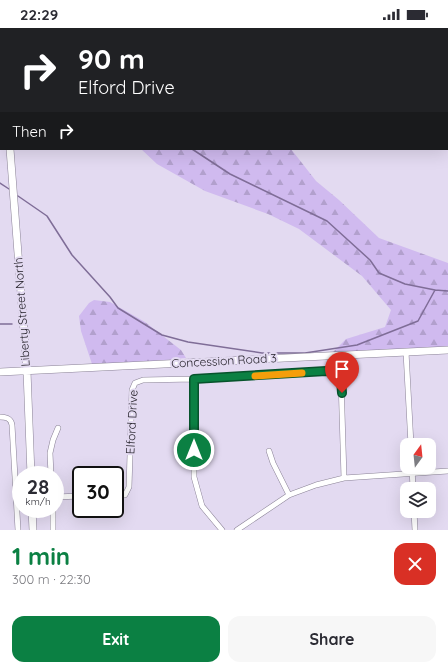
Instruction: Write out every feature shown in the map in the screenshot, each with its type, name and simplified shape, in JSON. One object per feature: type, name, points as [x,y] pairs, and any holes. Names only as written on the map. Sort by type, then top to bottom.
[{"type":"street","name":"Liberty Street North","points":[[10,150],[27,370],[31,466]]},
{"type":"street","name":"Concession Road 3","points":[[0,372],[448,350]]},
{"type":"street","points":[[406,352],[411,438]]},
{"type":"street","name":"Elford Drive","points":[[124,495],[129,487],[132,390],[135,383],[143,380],[194,379],[326,371],[335,372],[341,379],[344,478]]},
{"type":"street","points":[[194,379],[194,477],[202,506],[222,530]]},
{"type":"street","points":[[0,417],[8,418],[11,420],[12,424],[18,530]]},
{"type":"street","points":[[51,466],[50,453],[58,428]]},
{"type":"street","points":[[269,451],[273,463],[289,495]]},
{"type":"street","points":[[436,472],[448,471]]},
{"type":"street","points":[[237,530],[289,495],[316,485],[344,478],[412,474],[413,482]]},
{"type":"street","points":[[32,518],[33,530]]},
{"type":"street","points":[[53,518],[53,530]]},
{"type":"street","points":[[414,518],[415,530]]},
{"type":"green space","points":[[142,150],[292,150],[316,181],[339,200],[379,238],[448,263],[448,352],[333,352],[346,339],[385,327],[391,310],[362,276],[299,229],[268,214],[205,191],[157,164]]},
{"type":"green space","points":[[94,300],[110,302],[145,322],[181,350],[186,358],[93,367],[81,331],[79,316],[89,303]]},
{"type":"waterway","points":[[194,150],[230,174],[327,221],[370,260],[379,273],[405,284],[448,291]]},
{"type":"waterway","points":[[0,183],[9,189]]},
{"type":"waterway","points":[[18,196],[47,216],[72,255],[118,308],[162,335],[188,342],[262,353],[305,353],[357,345],[418,321],[435,290]]},
{"type":"waterway","points":[[0,324],[12,324]]},
{"type":"slow traffic","points":[[255,376],[302,373]]},
{"type":"route","points":[[194,450],[194,379],[326,371],[335,372],[341,379],[342,393]]}]
